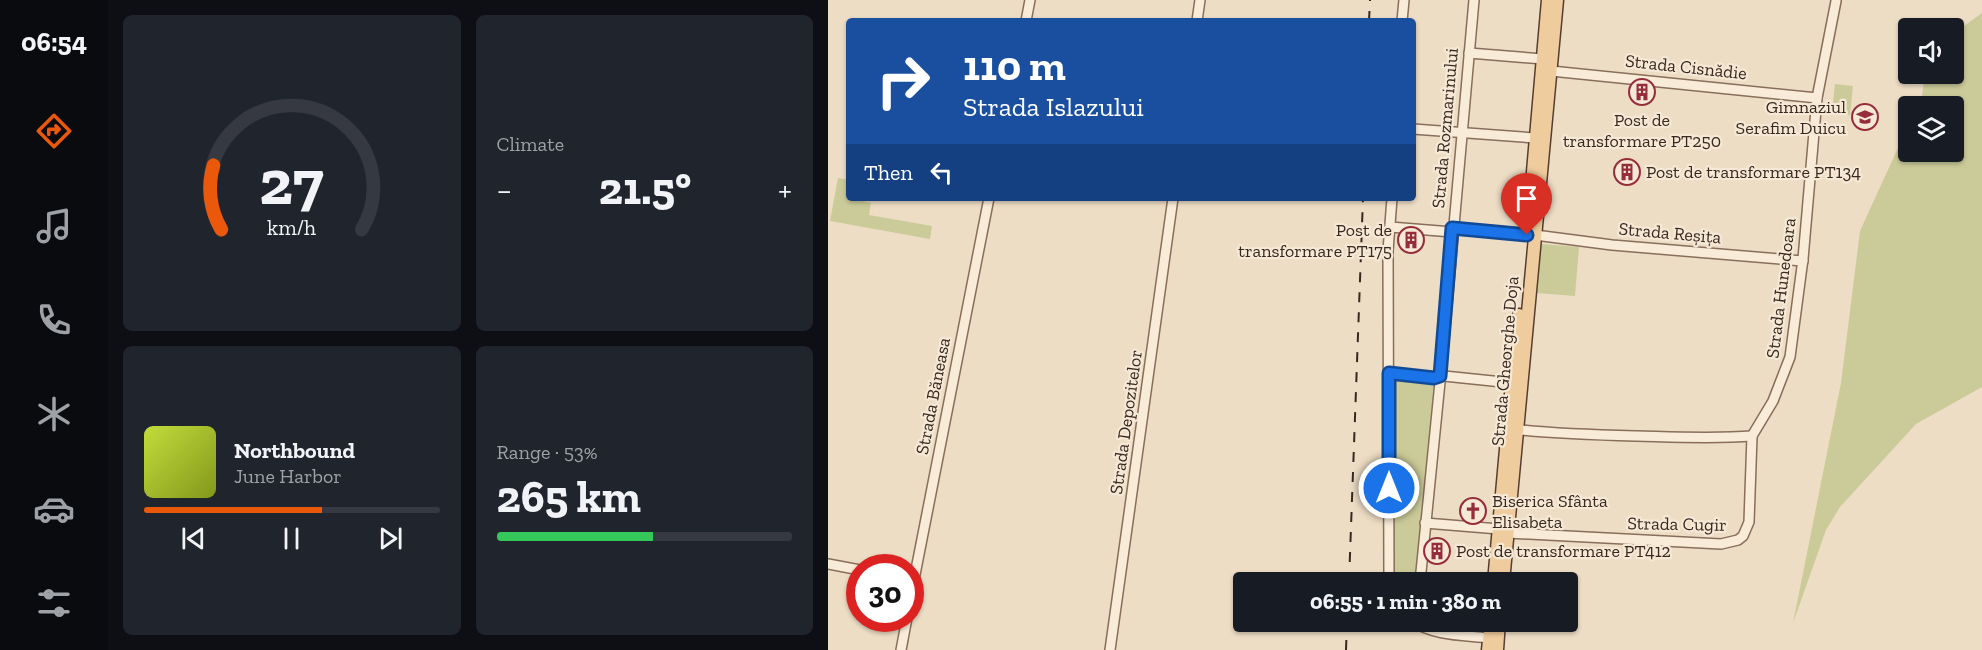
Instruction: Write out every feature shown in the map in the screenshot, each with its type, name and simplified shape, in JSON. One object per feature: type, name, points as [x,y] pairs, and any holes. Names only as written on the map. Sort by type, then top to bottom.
[{"type":"main road","name":"Strada Gheorghe Doja","points":[[1496,572],[1503,531],[1531,235],[1535,138],[1548,0]]},
{"type":"main road","name":"Strada Gheorghe Doja","points":[[1512,429],[1512,383],[1551,71],[1557,0]]},
{"type":"main road","name":"Strada Gheorghe Doja","points":[[1503,531],[1503,572]]},
{"type":"main road","points":[[1497,650],[1498,632]]},
{"type":"street","points":[[1027,18],[1030,0]]},
{"type":"street","points":[[1197,18],[1200,0]]},
{"type":"street","points":[[1402,18],[1404,0]]},
{"type":"street","name":"Strada Rozmarinului","points":[[1421,572],[1474,0]]},
{"type":"street","name":"Strada Hunedoara","points":[[1752,436],[1773,401],[1790,357],[1803,261],[1817,98],[1836,1]]},
{"type":"street","points":[[1469,53],[1543,59]]},
{"type":"street","name":"Strada Cisnădie","points":[[1551,71],[1817,98]]},
{"type":"street","points":[[1416,129],[1535,138]]},
{"type":"street","name":"Strada Băneasa","points":[[917,554],[988,201]]},
{"type":"street","name":"Strada Depozitelor","points":[[1110,650],[1173,201]]},
{"type":"street","points":[[1389,572],[1388,251],[1392,201]]},
{"type":"street","name":"Strada Reșița","points":[[1390,227],[1531,235],[1803,261]]},
{"type":"street","points":[[1389,373],[1512,383]]},
{"type":"street","points":[[1512,429],[1594,435],[1728,438],[1752,436]]},
{"type":"street","name":"Strada Cugir","points":[[1503,531],[1710,543],[1730,543],[1738,540],[1743,536],[1749,522],[1752,436]]},
{"type":"street","points":[[1425,523],[1503,531]]},
{"type":"street","points":[[828,564],[846,567]]},
{"type":"street","points":[[901,650],[904,632]]},
{"type":"street","points":[[1439,632],[1489,644]]},
{"type":"green space","points":[[1982,13],[1982,387],[1916,424],[1840,507],[1826,530],[1793,623],[1841,383],[1860,231],[1898,148],[1898,162],[1964,162],[1964,96],[1922,96],[1924,84],[1964,84],[1964,26]]},
{"type":"green space","points":[[1835,84],[1853,86],[1850,115],[1832,113]]},
{"type":"green space","points":[[838,178],[846,179],[846,201],[871,203],[869,215],[932,226],[930,239],[830,221]]},
{"type":"green space","points":[[1541,244],[1579,247],[1575,296],[1537,293]]},
{"type":"green space","points":[[1399,377],[1420,379],[1433,384],[1436,388],[1418,572],[1394,572],[1394,383]]},
{"type":"railway","points":[[1369,18],[1370,0]]},
{"type":"railway","points":[[1349,572],[1363,201]]},
{"type":"railway","points":[[1346,650],[1347,632]]},
{"type":"place","name":"Post de transformare PT250","points":[[1642,92]]},
{"type":"place","name":"Gimnaziul Serafim Duicu","points":[[1865,117]]},
{"type":"place","name":"Post de transformare PT134","points":[[1627,172]]},
{"type":"place","name":"Post de transformare PT175","points":[[1411,240]]},
{"type":"place","name":"Biserica Sfânta Elisabeta","points":[[1473,511]]},
{"type":"place","name":"Post de transformare PT412","points":[[1437,551]]},
{"type":"route","points":[[1389,488],[1389,373],[1434,378],[1440,376],[1452,228],[1527,235]]}]
